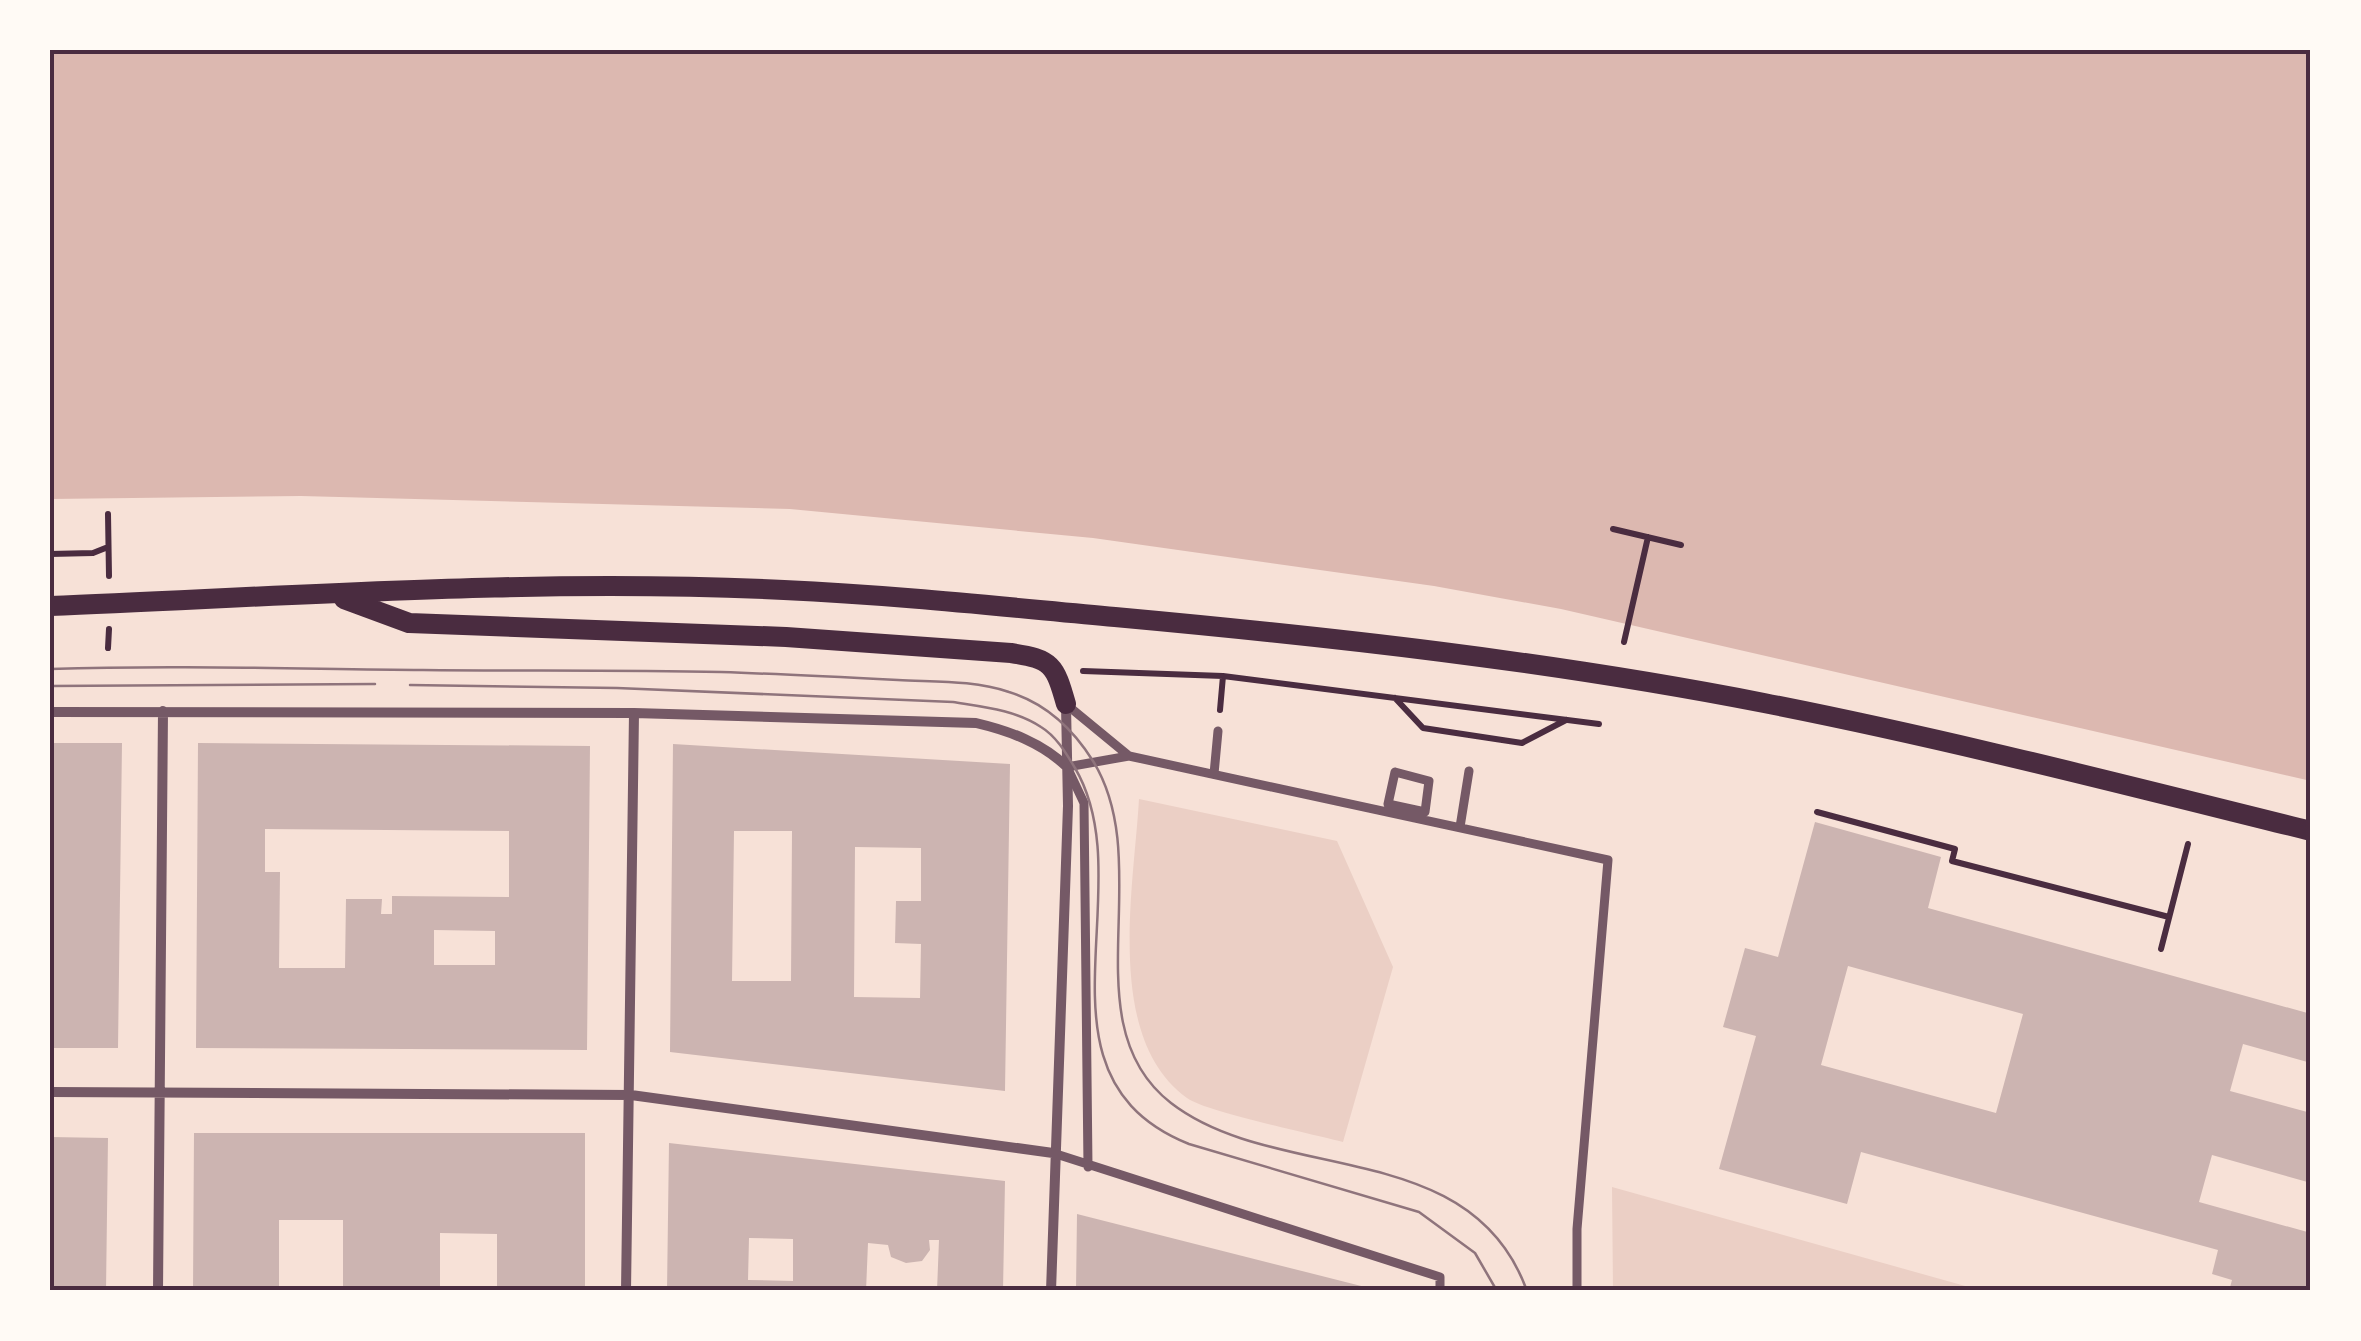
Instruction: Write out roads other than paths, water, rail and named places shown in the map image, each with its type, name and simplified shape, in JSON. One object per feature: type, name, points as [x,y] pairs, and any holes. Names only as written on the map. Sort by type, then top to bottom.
[{"type":"main road","points":[[50,606],[338,596],[453,586],[781,590],[1353,640],[1566,668],[1779,706],[1964,746],[2311,832]]},
{"type":"main road","points":[[338,596],[408,623],[786,637],[1040,657],[1056,670],[1066,704]]},
{"type":"street","points":[[1066,704],[1129,756]]},
{"type":"street","points":[[1051,1291],[1068,768],[1066,704]]},
{"type":"street","points":[[158,1291],[164,711]]},
{"type":"street","points":[[50,712],[634,713],[976,723],[1002,729],[1051,752],[1068,768],[1084,803],[1088,1166]]},
{"type":"street","points":[[626,1291],[634,713]]},
{"type":"street","points":[[1214,774],[1218,731]]},
{"type":"street","points":[[1068,768],[1129,756],[1608,860],[1578,1229],[1577,1291]]},
{"type":"street","points":[[1460,828],[1470,771]]},
{"type":"street","points":[[1396,772],[1429,782],[1425,812],[1388,804],[1396,772]]},
{"type":"street","points":[[50,1092],[631,1095],[1053,1153],[1440,1276],[1440,1291]]},
{"type":"tram line","points":[[50,669],[721,672],[954,682],[996,688],[1022,697],[1046,710],[1076,738],[1093,761],[1111,803],[1118,848],[1119,988],[1125,1031],[1141,1070],[1171,1103],[1214,1128],[1263,1145],[1368,1169],[1418,1185],[1463,1207],[1500,1241],[1527,1291]]},
{"type":"tram line","points":[[50,686],[375,684]]},
{"type":"tram line","points":[[410,685],[617,688],[953,702],[999,710],[1031,721],[1051,735],[1064,751],[1075,768],[1093,816],[1099,867],[1097,1027],[1110,1073],[1138,1113],[1189,1144],[1419,1212],[1475,1253],[1497,1291]]}]
